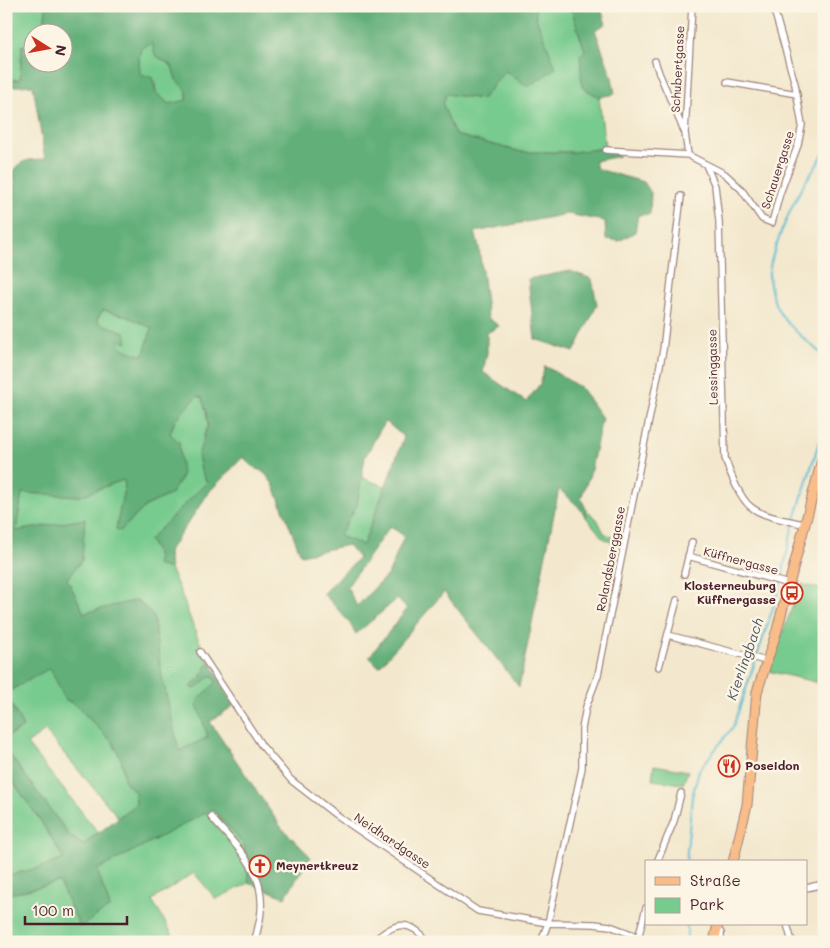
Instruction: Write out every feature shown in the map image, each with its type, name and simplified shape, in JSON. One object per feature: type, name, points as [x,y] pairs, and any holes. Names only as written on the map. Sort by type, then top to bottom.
[{"type":"main road","points":[[734,860],[747,806],[756,692],[764,660],[777,630],[798,523],[824,452]]},
{"type":"main road","points":[[714,942],[718,926]]},
{"type":"street","name":"Schubertgasse","points":[[688,155],[685,133],[692,6]]},
{"type":"street","name":"Schauergasse","points":[[706,165],[725,174],[741,189],[762,219],[772,223],[780,193],[795,156],[801,134],[801,116],[797,94],[773,6]]},
{"type":"street","name":"Schubertgasse","points":[[655,61],[685,133]]},
{"type":"street","points":[[727,82],[797,94]]},
{"type":"street","points":[[606,150],[688,155],[706,165]]},
{"type":"street","name":"Lessinggasse","points":[[706,165],[715,186],[719,221],[725,458],[745,502],[752,509],[772,517],[798,523]]},
{"type":"street","name":"Rolandsberggasse","points":[[541,942],[548,923],[582,768],[582,729],[586,706],[598,675],[662,350],[681,196]]},
{"type":"street","name":"Küffnergasse","points":[[684,574],[692,542]]},
{"type":"street","name":"Küffnergasse","points":[[688,556],[787,584]]},
{"type":"street","points":[[659,667],[677,600]]},
{"type":"street","points":[[668,635],[764,660]]},
{"type":"street","name":"Neidhardgasse","points":[[200,652],[262,746],[290,780],[336,815],[478,911],[548,923],[610,926],[638,939]]},
{"type":"street","points":[[658,860],[674,821],[681,793]]},
{"type":"street","points":[[212,817],[245,855],[261,890],[262,904],[254,942]]},
{"type":"street","points":[[808,888],[822,885],[824,896]]},
{"type":"street","points":[[638,939],[645,912]]},
{"type":"street","points":[[373,942],[391,927],[400,925],[416,930],[428,942]]},
{"type":"street","points":[[718,926],[721,933],[721,942]]},
{"type":"street","points":[[788,926],[792,942]]},
{"type":"green space","points":[[6,6],[46,6],[45,22],[22,22],[20,80],[6,79]]},
{"type":"green space","points":[[46,6],[535,6],[536,18],[556,68],[528,87],[505,71],[482,99],[446,94],[443,105],[455,135],[522,152],[573,152],[605,148],[620,156],[595,161],[597,169],[644,182],[651,193],[650,214],[638,215],[635,232],[619,241],[606,239],[605,221],[567,214],[475,232],[479,247],[488,318],[499,326],[487,333],[487,353],[483,372],[526,402],[540,384],[545,366],[581,388],[602,418],[590,474],[581,498],[587,511],[586,517],[578,506],[559,489],[519,687],[444,592],[379,667],[369,657],[407,609],[397,599],[356,634],[349,622],[323,593],[359,558],[348,545],[301,555],[273,484],[263,471],[256,469],[243,457],[210,491],[168,552],[170,569],[156,565],[158,556],[149,540],[207,482],[201,471],[198,455],[208,425],[202,398],[197,396],[175,420],[170,434],[179,442],[182,476],[171,494],[146,506],[120,531],[116,529],[125,484],[123,480],[80,496],[22,493],[16,531],[85,519],[82,560],[67,579],[84,613],[137,600],[153,616],[161,672],[179,751],[208,737],[196,702],[216,682],[212,675],[195,689],[191,687],[201,676],[210,661],[233,706],[210,722],[281,827],[311,857],[285,897],[249,883],[244,845],[213,809],[97,870],[110,907],[80,927],[59,882],[6,895],[6,876],[64,859],[40,820],[6,772],[6,750],[70,836],[83,845],[136,804],[135,792],[124,780],[122,761],[113,743],[77,706],[65,699],[50,668],[6,693],[6,271],[13,261],[12,231],[6,230],[6,223],[12,223],[10,208],[16,195],[16,180],[13,172],[16,167],[23,162],[45,159],[33,85],[6,87],[6,79],[20,80],[22,46],[22,72],[72,72],[72,22],[45,22]],"holes":[[[152,43],[155,55],[172,66],[176,80],[187,91],[187,100],[169,104],[156,93],[152,77],[140,75],[139,58],[141,48]],[[103,310],[126,316],[152,328],[143,356],[122,347],[118,340],[127,342],[125,332],[99,323],[97,319]],[[385,421],[404,437],[363,545],[339,536],[357,505],[365,457]],[[390,526],[404,536],[389,573],[357,606],[347,587]]]},
{"type":"green space","points":[[535,6],[570,6],[585,51],[582,87],[599,97],[605,148],[573,152],[522,152],[455,135],[443,105],[446,94],[482,99],[505,71],[556,68],[536,18]]},
{"type":"green space","points":[[570,6],[600,6],[606,24],[595,30],[612,77],[615,94],[599,97],[582,87],[580,55],[585,51]]},
{"type":"green space","points":[[152,43],[155,55],[172,66],[176,80],[187,91],[187,101],[169,104],[156,93],[155,83],[140,76],[139,58],[141,48]]},
{"type":"green space","points":[[6,170],[13,172],[16,180],[16,195],[11,202],[12,223],[6,223]]},
{"type":"green space","points":[[570,271],[592,279],[597,305],[574,352],[535,339],[528,279]]},
{"type":"green space","points":[[103,310],[126,316],[152,328],[143,356],[121,347],[117,340],[125,332],[99,323],[97,319]]},
{"type":"green space","points":[[197,396],[202,398],[208,425],[204,435],[201,471],[207,482],[149,540],[159,556],[156,565],[170,569],[198,639],[210,661],[201,676],[191,687],[195,689],[212,674],[216,682],[197,702],[208,737],[179,751],[161,672],[153,616],[138,600],[84,613],[67,579],[82,560],[16,531],[22,493],[80,496],[123,480],[125,484],[116,528],[120,531],[146,506],[171,494],[170,434],[175,420]]},
{"type":"green space","points":[[361,477],[386,487],[363,545],[339,536],[357,505]]},
{"type":"green space","points":[[587,511],[597,519],[604,533],[621,542],[620,546],[603,538],[586,517]]},
{"type":"green space","points":[[801,584],[824,590],[824,684],[768,671]]},
{"type":"green space","points":[[50,667],[65,699],[77,706],[113,743],[122,761],[124,780],[135,792],[136,804],[118,817],[45,731],[27,744],[98,832],[83,845],[70,836],[6,750],[6,738],[23,727],[6,693]]},
{"type":"green space","points":[[6,694],[23,727],[6,738]]},
{"type":"green space","points":[[654,765],[688,771],[683,784],[652,780]]},
{"type":"green space","points":[[6,772],[40,820],[64,859],[6,876]]},
{"type":"green space","points":[[213,809],[244,845],[249,883],[216,899],[194,873],[152,900],[177,942],[150,942],[147,937],[140,942],[6,942],[6,895],[59,882],[80,926],[97,870]]},
{"type":"waterway","name":"Kierlingbach","points":[[824,152],[791,209],[777,243],[769,273],[772,294],[780,313],[795,331],[824,356]]},
{"type":"waterway","name":"Kierlingbach","points":[[686,860],[692,797],[699,770],[733,727],[779,590],[792,529],[824,426]]},
{"type":"waterway","name":"Kierlingbach","points":[[687,926],[687,942]]},
{"type":"place","name":"Klosterneuburg Küffnergasse","points":[[792,593]]},
{"type":"place","name":"Poseidon","points":[[729,766]]},
{"type":"place","name":"Meynertkreuz","points":[[260,866]]}]
